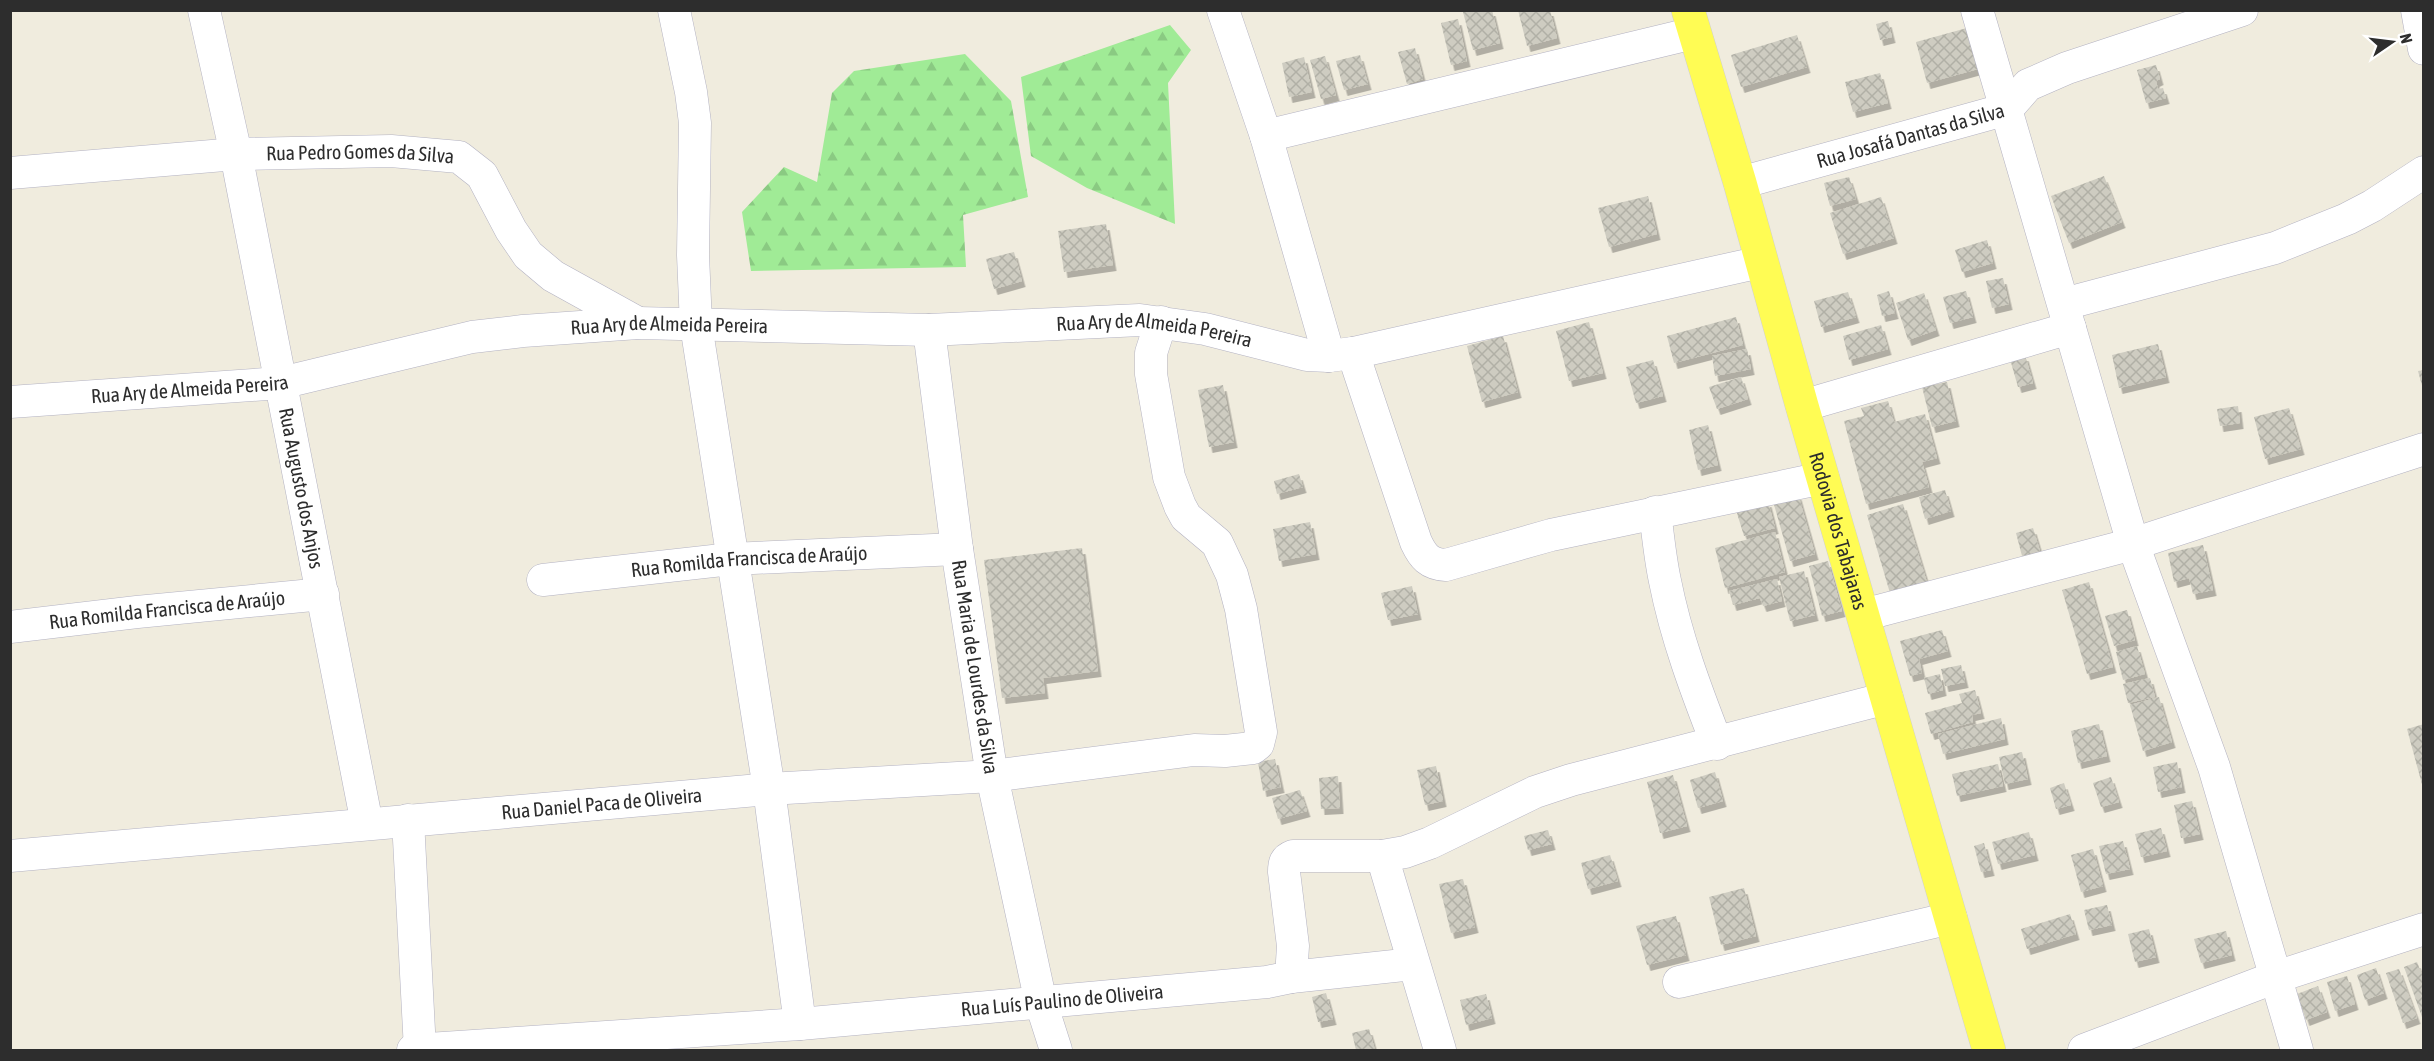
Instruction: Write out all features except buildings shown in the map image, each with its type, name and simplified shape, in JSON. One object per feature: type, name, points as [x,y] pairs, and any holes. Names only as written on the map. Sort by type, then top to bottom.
[{"type":"main road","name":"Rodovia dos Tabajaras","points":[[1691,22],[1740,183],[1802,406],[1989,1050]]},
{"type":"street","name":"Rua Augusto dos Anjos","points":[[204,10],[236,154],[367,824]]},
{"type":"street","points":[[674,10],[695,123],[693,255],[696,325],[769,789],[800,1024]]},
{"type":"street","points":[[1223,10],[1341,354],[1416,542],[1427,560],[1446,565],[1551,535],[1824,478]]},
{"type":"street","points":[[1977,10],[2133,544],[2214,767],[2297,1050]]},
{"type":"street","name":"Rua Josafá Dantas da Silva","points":[[1740,183],[2007,109],[2028,85],[2067,68],[2241,10]]},
{"type":"street","points":[[2417,10],[2424,49]]},
{"type":"street","points":[[1266,136],[1691,22]]},
{"type":"street","name":"Rua Pedro Gomes da Silva","points":[[10,173],[236,154],[392,152],[459,157],[482,175],[511,230],[528,255],[553,276],[638,323]]},
{"type":"street","points":[[1802,406],[2275,248],[2347,219],[2424,171]]},
{"type":"street","name":"Rua Ary de Almeida Pereira","points":[[10,402],[281,383],[472,337],[638,323],[796,325],[929,330],[1105,320],[1161,322],[1205,329],[1307,355],[1341,354],[1761,261]]},
{"type":"street","name":"Rua Daniel Paca de Oliveira","points":[[10,856],[769,789],[992,776],[1194,750],[1226,751],[1253,748],[1258,744],[1261,732],[1241,609],[1232,575],[1217,543],[1186,517],[1169,477],[1150,374],[1151,353],[1161,322]]},
{"type":"street","name":"Rua Maria de Lourdes da Silva","points":[[929,330],[957,549],[992,776],[1041,1003],[1056,1050]]},
{"type":"street","points":[[1863,615],[2133,544],[2424,449]]},
{"type":"street","points":[[1655,512],[1664,578],[1674,621],[1694,687],[1717,744]]},
{"type":"street","name":"Rua Romilda Francisca de Araújo","points":[[543,580],[731,559],[957,549]]},
{"type":"street","name":"Rua Romilda Francisca de Araújo","points":[[10,627],[323,594]]},
{"type":"street","points":[[1291,977],[1293,946],[1284,872],[1287,858],[1293,856],[1382,856],[1430,843],[1525,797],[1571,780],[1717,744],[1887,698]]},
{"type":"street","points":[[408,820],[420,1050]]},
{"type":"street","points":[[1382,856],[1440,1050]]},
{"type":"street","points":[[1679,982],[1951,918]]},
{"type":"street","points":[[2084,1050],[2276,977],[2424,929]]},
{"type":"street","name":"Rua Luís Paulino de Oliveira","points":[[413,1050],[800,1024],[1267,982],[1291,977],[1413,964]]},
{"type":"green space","points":[[1170,25],[1191,50],[1168,83],[1175,224],[1087,188],[1031,156],[1021,77]]},
{"type":"green space","points":[[965,54],[1011,101],[1028,197],[963,215],[966,267],[751,271],[742,212],[784,167],[817,182],[832,93],[854,71]]}]
